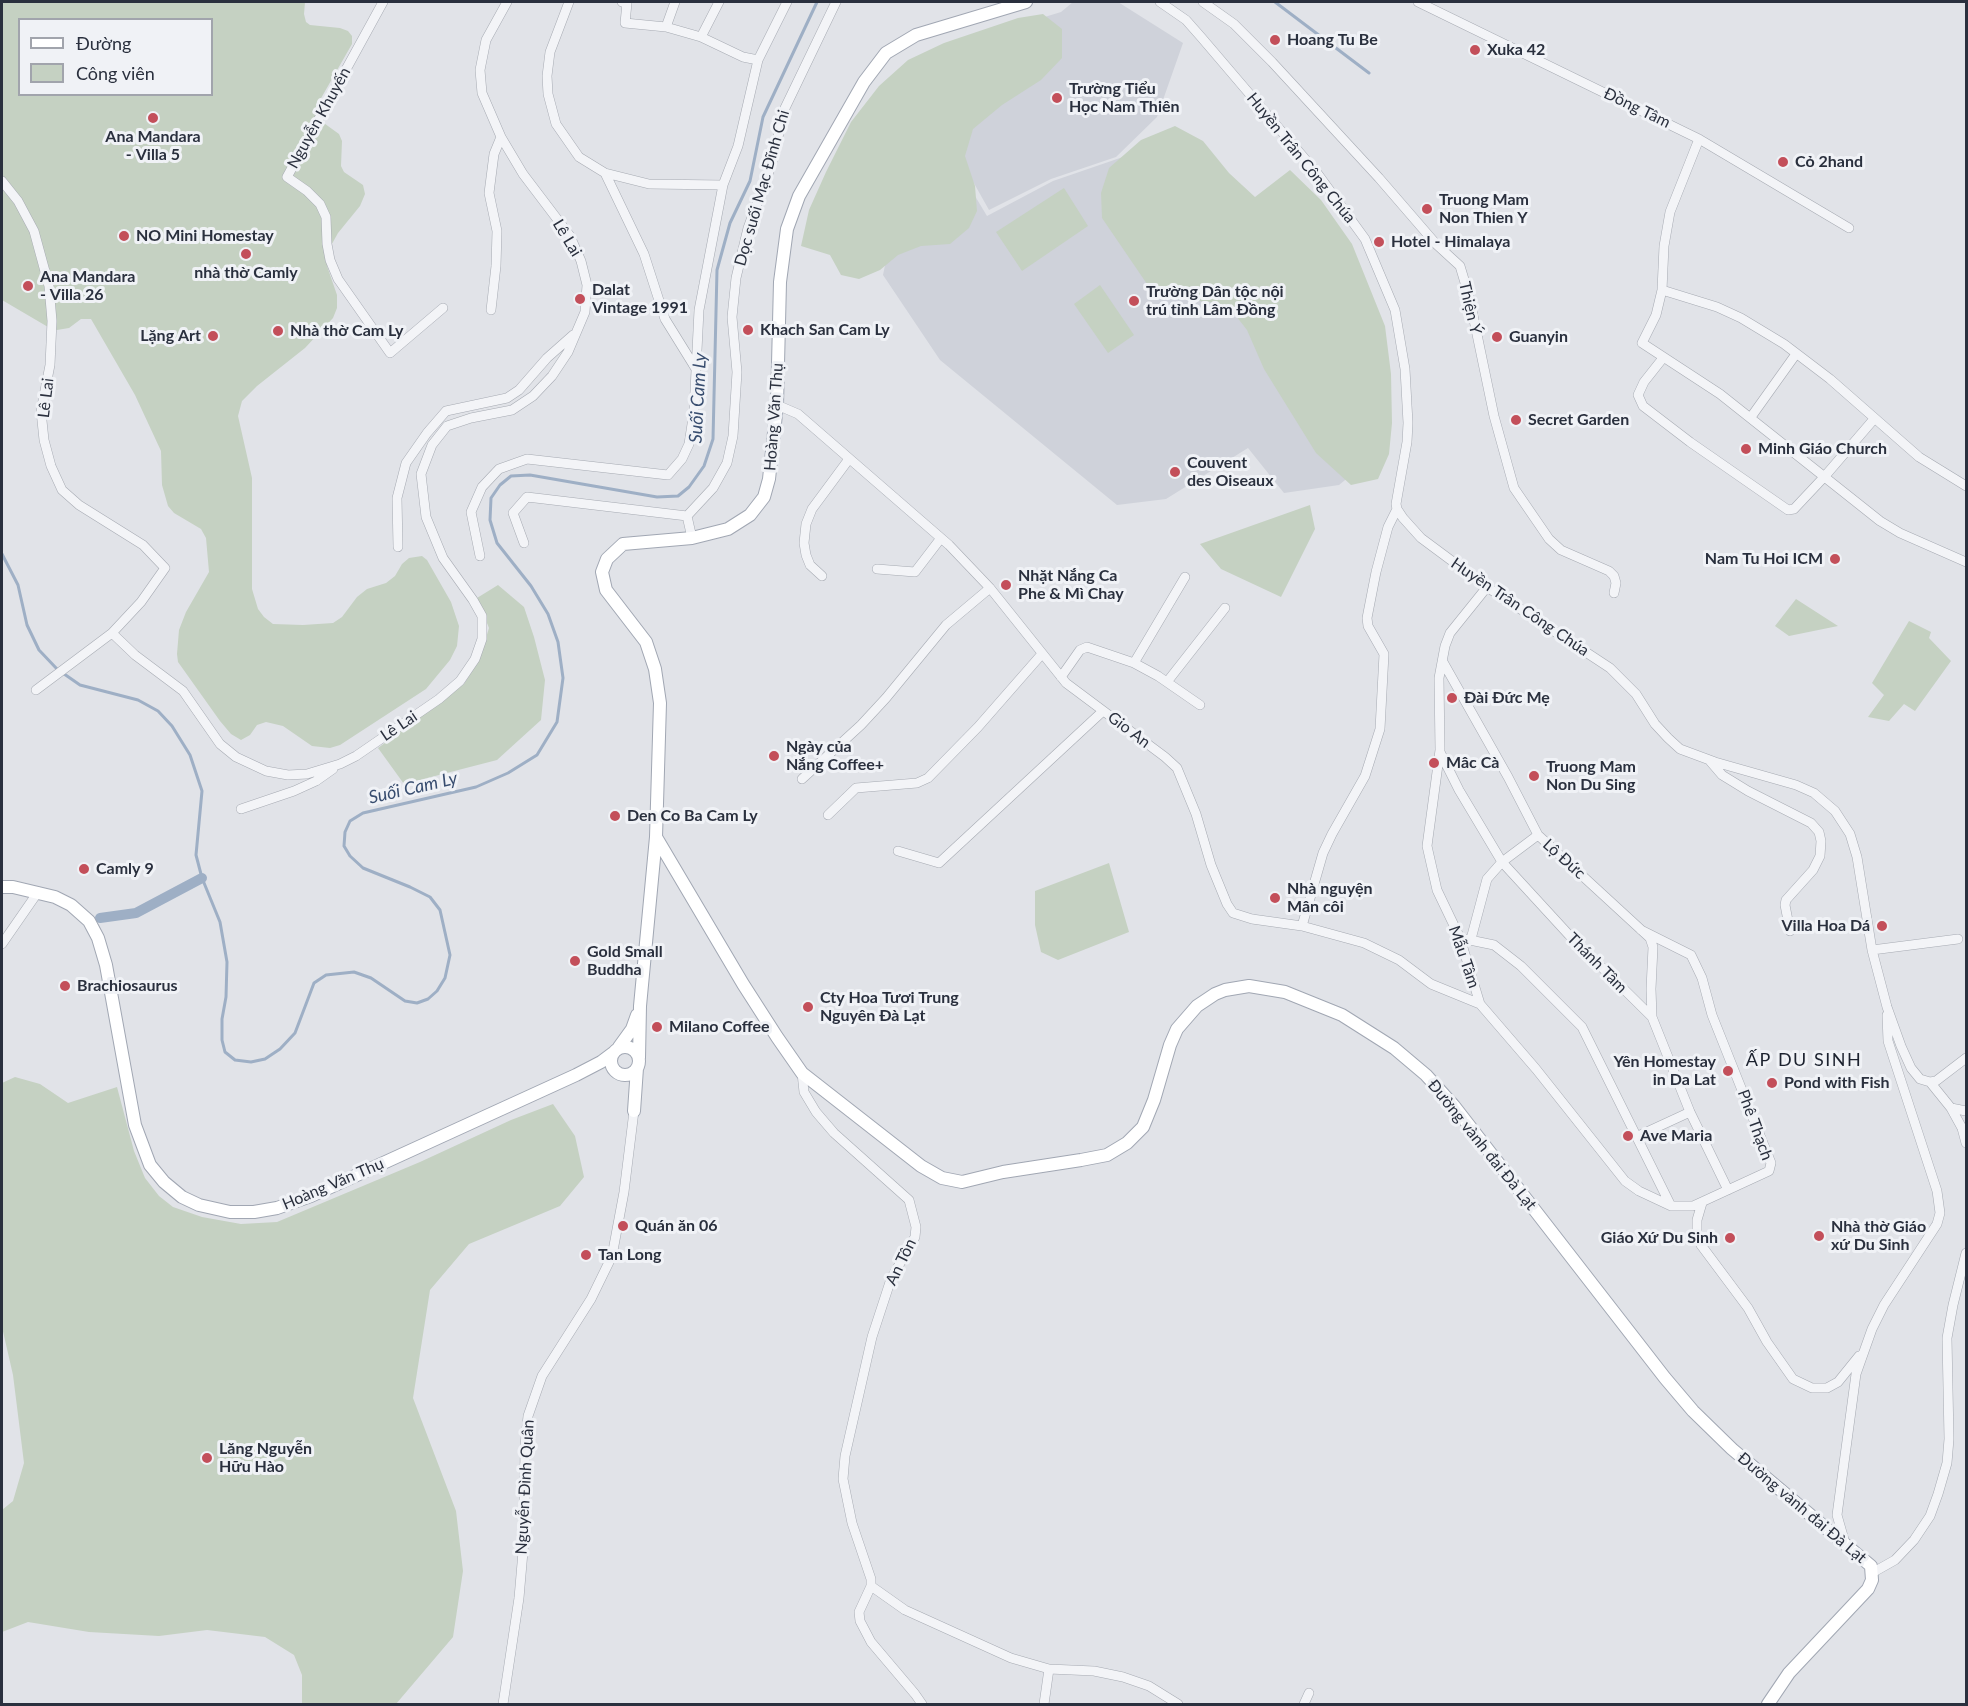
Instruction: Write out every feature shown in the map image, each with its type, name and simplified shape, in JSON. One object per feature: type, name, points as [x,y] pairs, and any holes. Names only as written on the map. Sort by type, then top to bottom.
[{"type":"main road","name":"Hoàng Văn Thụ","points":[[634,1111],[640,1006],[656,837],[660,703],[655,669],[646,642],[606,590],[602,572],[607,559],[623,544],[692,538],[728,529],[750,514],[764,497],[770,479],[777,405],[780,282],[787,229],[799,196],[864,81],[886,53],[916,35],[1026,2]]},
{"type":"main road","name":"An Tôn","points":[[656,837],[760,1010],[802,1073]]},
{"type":"main road","name":"Hoàng Văn Thụ","points":[[2,887],[13,887],[55,897],[71,905],[89,921],[98,938],[106,965],[135,1125],[150,1165],[164,1182],[182,1197],[199,1205],[230,1212],[254,1212],[277,1208],[311,1196],[576,1075],[601,1062],[616,1050],[632,1029],[640,1006]]},
{"type":"main road","name":"Đường vành đai Đà Lạt","points":[[802,1073],[921,1166],[942,1178],[962,1182],[1003,1172],[1107,1155],[1127,1143],[1143,1127],[1147,1118],[1177,1029],[1197,1006],[1215,994],[1237,987],[1262,987],[1285,992],[1323,1006],[1377,1036],[1433,1082],[1693,1411],[1756,1470],[1866,1561],[1872,1573]]},
{"type":"main road","points":[[618,1073],[630,1074],[638,1063],[635,1050],[630,1047],[616,1050],[611,1063],[618,1073],[629,1088],[634,1111]]},
{"type":"main road","name":"Hoàng Văn Thụ","points":[[576,1075],[602,1070],[618,1073]]},
{"type":"main road","points":[[1768,1704],[1789,1673],[1868,1589],[1872,1573]]},
{"type":"street","name":"Nguyễn Khuyến","points":[[383,2],[287,177],[307,191],[320,204],[326,217],[329,252],[338,279],[390,353],[443,308]]},
{"type":"street","name":"Lê Lai","points":[[2,181],[18,201],[34,231],[49,286],[52,321],[50,365],[40,411],[51,466],[62,490],[79,505],[143,545],[165,568],[141,602],[112,633],[135,655],[183,691],[220,744],[236,757],[266,771],[288,775],[307,774],[340,764],[356,756],[439,699],[460,681],[475,659],[482,639],[482,616],[443,558],[426,517],[421,474],[432,445],[447,426],[471,418],[512,410],[533,396],[552,376],[568,352],[585,312],[586,285],[582,261],[570,236],[523,174],[501,137],[482,93],[480,70],[486,40],[507,2]]},
{"type":"street","points":[[569,2],[550,52],[547,76],[548,94],[556,124],[579,157],[605,173],[649,184],[723,185]]},
{"type":"street","points":[[622,2],[627,3],[625,23],[666,27],[702,37],[743,57],[758,60]]},
{"type":"street","points":[[666,27],[675,2]]},
{"type":"street","points":[[702,37],[719,2]]},
{"type":"street","points":[[480,556],[471,512],[482,487],[499,469],[527,459],[668,475],[682,459],[689,444],[694,411],[699,310],[723,185],[738,146],[758,60],[787,2]]},
{"type":"street","name":"Dọc suối Mạc Đĩnh Chi","points":[[687,516],[713,488],[727,463],[733,436],[737,372],[732,317],[736,278],[743,248],[771,166],[785,108],[836,2]]},
{"type":"street","name":"Huyền Trân Công Chúa","points":[[1160,2],[1186,20],[1201,37],[1317,173],[1365,239],[1395,310],[1405,369],[1408,423],[1397,509],[1421,538],[1487,587],[1610,668],[1636,694],[1655,724],[1680,749],[1814,792],[1835,811],[1850,834],[1857,857],[1872,950],[1887,1007],[1911,1068],[1920,1079],[1930,1082],[1950,1108],[1962,1128],[1966,1143]]},
{"type":"street","name":"Thiện Ý","points":[[1203,2],[1234,24],[1272,62],[1379,178],[1436,244],[1460,266],[1469,296],[1494,416],[1514,488],[1549,539],[1561,550],[1609,571],[1614,576],[1616,583],[1614,593]]},
{"type":"street","name":"Đồng Tâm","points":[[1418,2],[1699,139],[1849,228]]},
{"type":"street","points":[[491,310],[497,231],[489,193],[494,154],[501,137]]},
{"type":"street","points":[[1699,139],[1670,212],[1664,246],[1662,290],[1656,315],[1642,343],[1720,394],[1867,511],[1893,529],[1966,562]]},
{"type":"street","points":[[605,173],[644,254],[665,319],[696,369]]},
{"type":"street","points":[[1662,290],[1718,307],[1741,318],[1830,379],[1919,457],[1966,486]]},
{"type":"street","points":[[398,547],[397,498],[406,463],[446,411],[507,398],[519,390],[547,358],[577,331]]},
{"type":"street","points":[[1751,417],[1796,354]]},
{"type":"street","points":[[1663,357],[1644,382],[1638,395],[1643,406],[1690,442],[1788,510],[1794,508],[1825,476],[1874,419]]},
{"type":"street","name":"Gio An","points":[[777,405],[798,414],[941,538],[990,588],[1041,655],[1066,683],[1177,768],[1196,814],[1211,865],[1233,913],[1252,919],[1302,926],[1364,943],[1399,960],[1431,984],[1480,1004]]},
{"type":"street","points":[[822,576],[810,565],[806,555],[804,543],[806,524],[812,509],[849,459]]},
{"type":"street","points":[[524,543],[513,513],[527,497],[687,516],[692,538]]},
{"type":"street","points":[[1302,926],[1323,854],[1365,776],[1380,729],[1384,654],[1368,626],[1367,618],[1373,583],[1388,527],[1397,509]]},
{"type":"street","points":[[877,569],[915,572],[941,538]]},
{"type":"street","points":[[1134,663],[1185,577]]},
{"type":"street","name":"Mẫu Tâm","points":[[1487,587],[1450,633],[1439,678],[1440,750],[1427,846],[1437,890],[1460,938],[1480,1004],[1536,1069],[1625,1181],[1671,1206]]},
{"type":"street","points":[[802,779],[880,705],[946,625],[990,588]]},
{"type":"street","points":[[1167,682],[1225,608]]},
{"type":"street","points":[[36,690],[112,633]]},
{"type":"street","points":[[1061,677],[1080,650],[1087,646],[1134,663],[1200,705]]},
{"type":"street","points":[[828,815],[856,788],[918,783],[928,778],[962,744],[1041,655]]},
{"type":"street","name":"Lộ Đức","points":[[1443,662],[1538,835],[1650,938],[1653,947],[1652,1017]]},
{"type":"street","points":[[898,851],[939,863],[1103,711]]},
{"type":"street","name":"Thánh Tâm","points":[[1440,750],[1459,790],[1502,862],[1569,935],[1652,1017],[1690,1112],[1728,1190]]},
{"type":"street","points":[[1708,759],[1722,775],[1748,791],[1811,822],[1819,832],[1820,856],[1813,870],[1786,900],[1790,931]]},
{"type":"street","points":[[241,809],[309,784],[340,764]]},
{"type":"street","points":[[1471,939],[1487,879],[1502,862],[1538,835]]},
{"type":"street","points":[[2,944],[38,892]]},
{"type":"street","name":"Phê Thạch","points":[[1641,930],[1691,955],[1702,978],[1712,1015],[1771,1163],[1769,1172],[1728,1190]]},
{"type":"street","points":[[1460,938],[1494,945],[1521,966],[1582,1027],[1671,1206],[1694,1206],[1728,1190]]},
{"type":"street","points":[[1872,950],[1958,939]]},
{"type":"street","points":[[1845,1544],[1837,1515],[1856,1374],[1872,1329],[1884,1305],[1937,1224],[1940,1214],[1937,1191],[1920,1133],[1888,1041],[1887,1007]]},
{"type":"street","points":[[1930,1082],[1936,1081],[1966,1058]]},
{"type":"street","name":"An Tôn","points":[[802,1073],[804,1092],[816,1112],[834,1133],[909,1200],[916,1227],[915,1237],[891,1279],[872,1337],[845,1456],[844,1491],[871,1579],[871,1586]]},
{"type":"street","points":[[1950,1108],[1966,1111]]},
{"type":"street","name":"Nguyễn Đình Quân","points":[[503,1704],[520,1586],[524,1540],[525,1445],[528,1416],[542,1376],[591,1299],[612,1256],[624,1192],[634,1111]]},
{"type":"street","points":[[1638,1136],[1690,1112]]},
{"type":"street","points":[[1702,1203],[1697,1220],[1697,1233],[1701,1245],[1748,1308],[1767,1342],[1793,1379],[1812,1388],[1827,1388],[1838,1382],[1864,1350]]},
{"type":"street","points":[[1872,1573],[1895,1560],[1914,1540],[1930,1516],[1938,1494],[1947,1463],[1949,1439],[1947,1338],[1966,1253]]},
{"type":"street","points":[[922,1704],[871,1642],[864,1630],[860,1612],[871,1586],[905,1610],[1011,1658],[1049,1669],[1094,1671],[1123,1677],[1149,1686],[1178,1704]]},
{"type":"street","points":[[1044,1704],[1049,1669]]},
{"type":"street","points":[[1304,1704],[1309,1693]]},
{"type":"shaded area","name":"Trường Tiểu Học Nam Thiên","points":[[1073,2],[1118,2],[1183,43],[1157,117],[1116,157],[1051,179],[989,210],[943,128],[1012,27],[1061,12]]},
{"type":"shaded area","name":"Trường Dân tộc nội trú tỉnh Lâm Đồng","points":[[1181,137],[1356,471],[1339,485],[1284,493],[1248,448],[1166,499],[1117,505],[940,360],[883,275],[889,246],[969,186],[987,216],[1053,181]]},
{"type":"green space","points":[[2,2],[305,2],[304,14],[306,22],[310,25],[348,31],[352,36],[352,44],[316,107],[316,115],[339,134],[342,141],[341,166],[344,172],[363,185],[365,194],[360,206],[338,233],[328,251],[327,266],[337,295],[337,308],[333,318],[305,348],[257,386],[242,401],[238,416],[252,478],[252,589],[258,609],[273,624],[333,623],[342,617],[357,597],[367,589],[386,583],[395,576],[402,564],[409,558],[422,556],[427,560],[451,602],[459,626],[457,646],[450,660],[426,689],[340,745],[330,748],[312,746],[283,726],[266,722],[257,725],[250,735],[241,740],[231,734],[178,662],[179,630],[186,612],[209,572],[206,538],[201,529],[174,513],[168,506],[162,485],[161,451],[135,395],[91,319],[81,319],[69,328],[57,330],[2,300]]},
{"type":"green space","points":[[1043,14],[1062,29],[1062,58],[1041,80],[1002,105],[973,129],[965,156],[975,186],[977,211],[969,228],[950,244],[921,246],[898,255],[880,270],[859,279],[841,275],[830,255],[801,246],[809,210],[826,172],[851,122],[879,86],[908,60],[944,43],[1018,18]]},
{"type":"green space","points":[[1175,126],[1203,141],[1229,173],[1255,197],[1290,170],[1321,200],[1352,244],[1385,326],[1391,374],[1392,423],[1389,454],[1378,479],[1351,485],[1316,453],[1264,369],[1247,330],[1233,312],[1210,302],[1166,298],[1147,284],[1102,218],[1101,193],[1109,168],[1141,140]]},
{"type":"green space","points":[[1064,188],[1088,226],[1022,271],[996,232]]},
{"type":"green space","points":[[1100,285],[1134,335],[1108,353],[1074,304]]},
{"type":"green space","points":[[1310,505],[1315,529],[1281,597],[1221,569],[1200,544]]},
{"type":"green space","points":[[498,585],[524,607],[534,637],[545,680],[541,720],[497,760],[404,784],[378,748],[464,684],[479,660],[489,628],[477,598]]},
{"type":"green space","points":[[1796,599],[1838,626],[1789,636],[1775,626]]},
{"type":"green space","points":[[1909,621],[1931,632],[1929,638],[1951,661],[1915,711],[1904,704],[1889,721],[1868,717],[1884,695],[1872,683]]},
{"type":"green space","points":[[1109,863],[1129,932],[1058,960],[1041,952],[1035,925],[1035,891]]},
{"type":"green space","points":[[15,1077],[40,1084],[68,1103],[117,1087],[134,1151],[145,1178],[159,1196],[173,1207],[202,1217],[241,1224],[277,1222],[553,1104],[575,1136],[584,1177],[560,1206],[469,1244],[430,1290],[413,1398],[456,1511],[463,1571],[453,1637],[396,1704],[302,1704],[302,1675],[294,1655],[265,1637],[207,1630],[159,1636],[89,1632],[28,1622],[2,1632],[2,1510],[13,1501],[24,1463],[13,1375],[2,1327],[2,1083]]},
{"type":"waterway","name":"Suối Cam Ly","points":[[2,554],[18,585],[27,625],[39,650],[57,669],[80,685],[138,700],[158,711],[172,726],[190,755],[202,791],[196,855],[202,878],[220,922],[227,962],[226,997],[222,1019],[222,1040],[225,1052],[235,1060],[251,1062],[265,1059],[280,1049],[295,1033],[314,983],[326,975],[354,972],[371,978],[405,1001],[417,1003],[428,999],[437,991],[445,978],[450,955],[440,910],[430,897],[363,868],[350,856],[344,846],[345,832],[350,821],[363,813],[476,787],[508,773],[537,755],[557,722],[563,678],[558,642],[548,614],[531,586],[497,543],[490,520],[491,498],[500,485],[511,476],[530,475],[657,497],[678,496],[689,487],[704,466],[713,439],[717,270],[730,223],[750,181],[763,117],[817,2]]},
{"type":"waterway","points":[[1275,2],[1369,73]]},
{"type":"waterway","points":[[100,918],[136,913],[202,878]]},
{"type":"place","name":"Hoang Tu Be","points":[[1275,40]]},
{"type":"place","name":"Xuka 42","points":[[1475,50]]},
{"type":"place","name":"Trường Tiểu Học Nam Thiên","points":[[1057,98]]},
{"type":"place","name":"Ana Mandara - Villa 5","points":[[153,118]]},
{"type":"place","name":"Cỏ 2hand","points":[[1783,162]]},
{"type":"place","name":"Truong Mam Non Thien Y","points":[[1427,209]]},
{"type":"place","name":"NO Mini Homestay","points":[[124,236]]},
{"type":"place","name":"Hotel - Himalaya","points":[[1379,242]]},
{"type":"place","name":"nhà thờ Camly","points":[[246,254]]},
{"type":"place","name":"Ana Mandara - Villa 26","points":[[28,286]]},
{"type":"place","name":"Dalat Vintage 1991","points":[[580,299]]},
{"type":"place","name":"Trường Dân tộc nội trú tỉnh Lâm Đồng","points":[[1134,301]]},
{"type":"place","name":"Khach San Cam Ly","points":[[748,330]]},
{"type":"place","name":"Nhà thờ Cam Ly","points":[[278,331]]},
{"type":"place","name":"Lặng Art","points":[[213,336]]},
{"type":"place","name":"Guanyin","points":[[1497,337]]},
{"type":"place","name":"Secret Garden","points":[[1516,420]]},
{"type":"place","name":"Minh Giáo Church","points":[[1746,449]]},
{"type":"place","name":"Couvent des Oiseaux","points":[[1175,472]]},
{"type":"place","name":"Nam Tu Hoi ICM","points":[[1835,559]]},
{"type":"place","name":"Nhặt Nắng Ca Phe & Mì Chay","points":[[1006,585]]},
{"type":"place","name":"Đài Đức Mẹ","points":[[1452,698]]},
{"type":"place","name":"Ngày của Nắng Coffee+","points":[[774,756]]},
{"type":"place","name":"Mâc Cà","points":[[1434,763]]},
{"type":"place","name":"Truong Mam Non Du Sing","points":[[1534,776]]},
{"type":"place","name":"Den Co Ba Cam Ly","points":[[615,816]]},
{"type":"place","name":"Camly 9","points":[[84,869]]},
{"type":"place","name":"Nhà nguyện Mân côi","points":[[1275,898]]},
{"type":"place","name":"Villa Hoa Dá","points":[[1882,926]]},
{"type":"place","name":"Gold Small Buddha","points":[[575,961]]},
{"type":"place","name":"Brachiosaurus","points":[[65,986]]},
{"type":"place","name":"Cty Hoa Tươi Trung Nguyên Đà Lạt","points":[[808,1007]]},
{"type":"place","name":"Milano Coffee","points":[[657,1027]]},
{"type":"place","name":"Yên Homestay in Da Lat","points":[[1728,1071]]},
{"type":"place","name":"Pond with Fish","points":[[1772,1083]]},
{"type":"place","name":"Ave Maria","points":[[1628,1136]]},
{"type":"place","name":"Quán ăn 06","points":[[623,1226]]},
{"type":"place","name":"Nhà thờ Giáo xứ Du Sinh","points":[[1819,1236]]},
{"type":"place","name":"Giáo Xứ Du Sinh","points":[[1730,1238]]},
{"type":"place","name":"Tan Long","points":[[586,1255]]},
{"type":"place","name":"Lăng Nguyễn Hữu Hào","points":[[207,1458]]},
{"type":"district","name":"ẤP DU SINH","points":[[1804,1060]]}]
